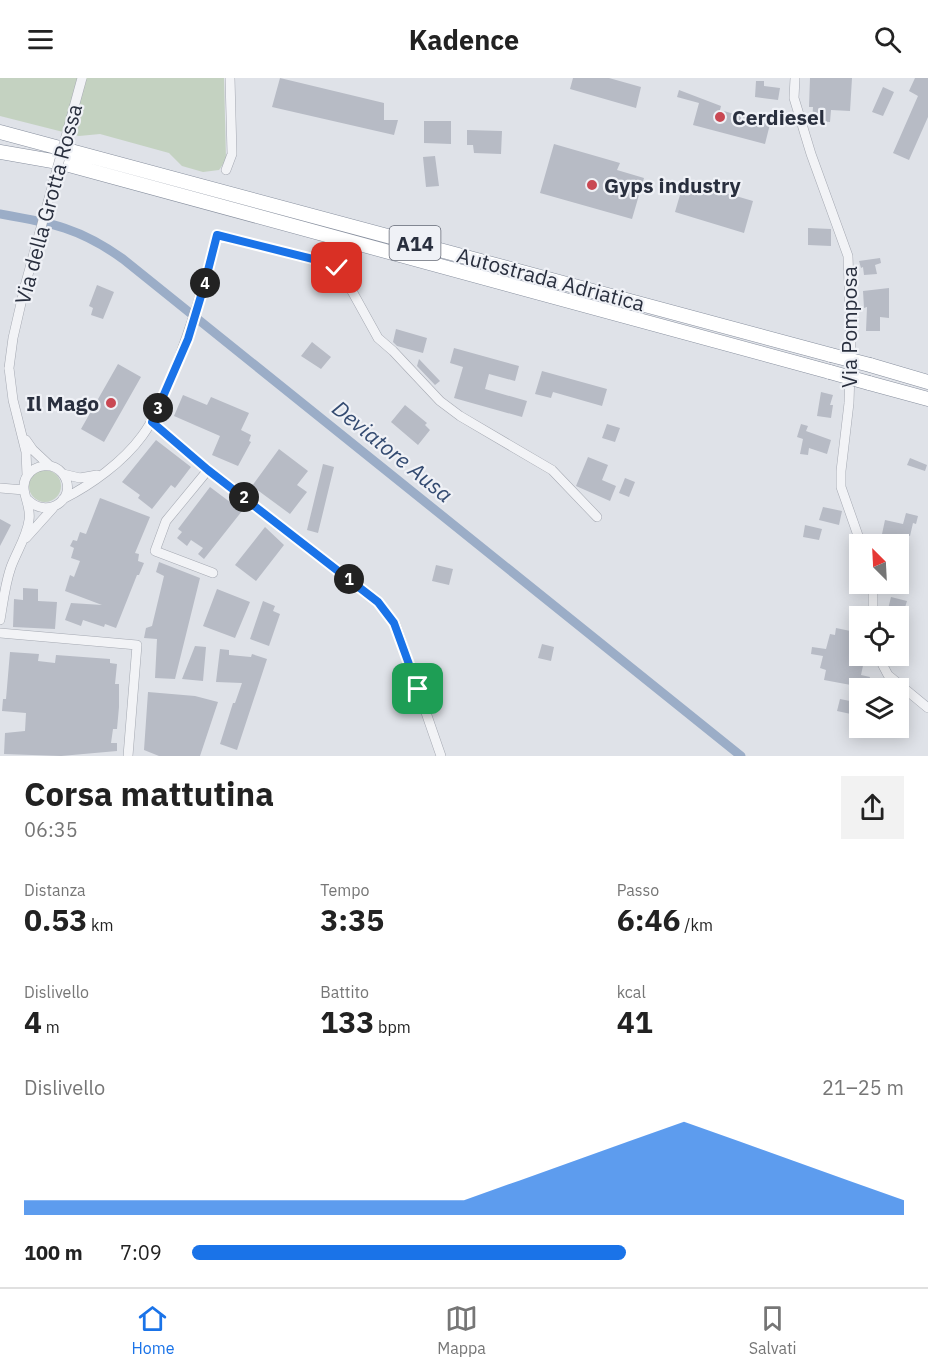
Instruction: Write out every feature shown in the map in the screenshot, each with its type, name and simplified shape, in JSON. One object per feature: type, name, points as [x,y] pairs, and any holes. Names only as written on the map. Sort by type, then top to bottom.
[{"type":"highway","name":"Autostrada Adriatica","points":[[0,132],[928,382]]},
{"type":"highway","name":"Autostrada Adriatica","points":[[0,152],[58,162],[928,399]]},
{"type":"street","name":"Via della Grotta Rossa","points":[[27,475],[28,464],[13,400],[9,368],[13,339],[25,286],[82,78]]},
{"type":"street","points":[[226,170],[232,154],[230,78]]},
{"type":"street","name":"Via Pomposa","points":[[795,78],[794,98],[848,256],[851,340],[849,403],[841,487],[857,534]]},
{"type":"street","points":[[22,542],[52,508],[124,457],[152,422],[189,333],[217,235],[321,261],[337,268],[378,338],[440,401],[460,416],[552,470],[597,517]]},
{"type":"street","points":[[152,422],[208,470],[378,602],[394,623],[441,756]]},
{"type":"street","name":"Via della Grotta Rossa","points":[[23,436],[33,450],[51,466]]},
{"type":"street","points":[[0,620],[11,567],[30,519],[28,500],[24,490],[27,475],[38,466],[51,466],[63,474],[80,478],[102,473]]},
{"type":"street","points":[[208,470],[166,521],[155,551],[213,573]]},
{"type":"street","points":[[63,474],[67,486],[63,499]]},
{"type":"street","points":[[0,488],[24,490]]},
{"type":"street","points":[[28,500],[39,508],[52,508]]},
{"type":"street","points":[[0,633],[137,645],[128,756]]},
{"type":"street","points":[[883,666],[888,675],[928,708]]},
{"type":"green space","points":[[0,78],[224,78],[226,160],[219,170],[203,172],[182,166],[169,153],[100,134],[79,136],[0,116]]},
{"type":"green space","points":[[45,470],[56,475],[61,486],[56,497],[45,502],[34,497],[29,486],[34,475]]},
{"type":"building","points":[[280,78],[384,103],[384,120],[398,120],[394,135],[272,107]]},
{"type":"building","points":[[573,78],[609,78],[641,87],[636,108],[570,89]]},
{"type":"building","points":[[810,78],[852,78],[850,111],[831,110],[830,122],[812,121],[813,107],[809,107]]},
{"type":"building","points":[[915,78],[928,78],[928,117],[909,160],[893,153],[918,96],[909,91]]},
{"type":"building","points":[[756,81],[764,81],[764,86],[780,88],[778,100],[755,97]]},
{"type":"building","points":[[883,87],[894,92],[883,116],[872,112]]},
{"type":"building","name":"Cerdiesel","points":[[679,90],[721,106],[720,110],[770,124],[765,144],[693,125],[699,103],[677,97]]},
{"type":"building","points":[[424,121],[451,121],[451,144],[424,143]]},
{"type":"building","points":[[467,130],[502,131],[501,154],[474,153],[473,145],[467,145]]},
{"type":"building","name":"Gyps industry","points":[[554,144],[620,163],[617,170],[644,178],[632,219],[540,193]]},
{"type":"building","points":[[435,156],[439,186],[426,187],[423,157]]},
{"type":"building","points":[[684,181],[753,201],[744,233],[675,212]]},
{"type":"building","points":[[808,228],[831,229],[831,246],[808,245]]},
{"type":"building","points":[[880,258],[881,263],[875,265],[877,274],[864,275],[859,261]]},
{"type":"building","points":[[97,285],[114,292],[103,319],[91,315],[93,308],[89,306]]},
{"type":"building","points":[[889,288],[889,318],[880,317],[880,331],[866,331],[867,307],[864,308],[863,291]]},
{"type":"building","points":[[396,329],[427,338],[423,353],[397,346],[393,342]]},
{"type":"building","points":[[312,342],[331,357],[321,369],[301,356]]},
{"type":"building","points":[[454,348],[519,366],[515,381],[489,374],[485,389],[527,401],[522,417],[454,398],[463,367],[450,363]]},
{"type":"building","points":[[419,359],[440,381],[435,385],[417,366]]},
{"type":"building","name":"Il Mago","points":[[118,364],[141,377],[104,442],[81,429]]},
{"type":"building","points":[[542,371],[607,389],[602,406],[553,392],[551,398],[535,394]]},
{"type":"building","points":[[821,392],[833,395],[830,405],[833,405],[831,418],[817,416]]},
{"type":"building","points":[[183,395],[207,405],[211,397],[249,413],[241,430],[251,435],[249,441],[251,442],[238,466],[212,455],[220,436],[174,416]]},
{"type":"building","points":[[405,405],[427,423],[425,425],[430,430],[418,445],[391,422]]},
{"type":"building","points":[[607,424],[620,428],[615,442],[602,438]]},
{"type":"building","points":[[801,424],[808,426],[806,431],[831,440],[827,454],[809,448],[808,455],[800,454],[803,439],[797,437]]},
{"type":"building","points":[[156,440],[191,467],[175,488],[171,485],[152,509],[138,498],[140,495],[122,482]]},
{"type":"building","points":[[279,449],[308,471],[297,485],[307,492],[290,514],[252,486]]},
{"type":"building","points":[[588,457],[608,465],[602,480],[616,486],[610,501],[576,486]]},
{"type":"building","points":[[910,458],[927,465],[925,471],[907,465]]},
{"type":"building","points":[[323,464],[334,467],[318,533],[307,530]]},
{"type":"building","points":[[625,478],[635,482],[629,497],[619,493]]},
{"type":"building","points":[[210,487],[242,511],[204,559],[198,554],[203,548],[191,540],[187,546],[177,538],[182,532],[178,529]]},
{"type":"building","points":[[100,498],[150,517],[135,553],[139,554],[138,561],[144,563],[116,628],[105,624],[104,627],[83,620],[81,626],[65,620],[71,603],[102,605],[65,591],[70,575],[74,577],[80,561],[71,558],[74,548],[70,546],[73,540],[77,541],[80,532],[86,534]]},
{"type":"building","points":[[823,507],[842,511],[839,525],[819,520]]},
{"type":"building","points":[[906,513],[918,516],[916,524],[913,523],[910,536],[909,534],[882,534],[885,520],[903,524]]},
{"type":"building","points":[[0,519],[11,525],[0,546]]},
{"type":"building","points":[[805,525],[822,529],[819,540],[803,537]]},
{"type":"building","points":[[265,527],[284,545],[256,581],[235,565]]},
{"type":"building","points":[[159,562],[200,578],[175,679],[155,678],[157,639],[144,638],[146,628],[152,626],[164,576],[156,572]]},
{"type":"building","points":[[436,565],[453,569],[449,585],[432,581]]},
{"type":"building","points":[[23,588],[38,589],[38,601],[57,602],[55,629],[13,627],[14,599],[23,600]]},
{"type":"building","points":[[217,589],[250,602],[235,638],[203,626]]},
{"type":"building","points":[[891,597],[907,601],[905,606],[889,606]]},
{"type":"building","points":[[263,601],[275,606],[273,611],[280,614],[269,646],[250,639]]},
{"type":"building","points":[[836,628],[849,631],[849,666],[863,666],[861,675],[870,678],[849,678],[849,685],[824,680],[826,670],[820,668],[823,656],[811,654],[812,647],[826,649],[830,634],[835,635]]},
{"type":"building","points":[[542,644],[554,647],[551,661],[538,658]]},
{"type":"building","points":[[195,646],[206,647],[203,681],[182,679]]},
{"type":"building","points":[[220,649],[229,650],[229,655],[251,657],[252,654],[267,659],[237,750],[220,744],[242,683],[216,682]]},
{"type":"building","points":[[10,652],[39,654],[38,661],[55,663],[56,655],[110,659],[110,663],[117,664],[115,684],[119,684],[119,707],[117,729],[113,729],[111,743],[117,743],[117,751],[61,756],[4,754],[5,733],[25,731],[26,713],[2,711],[3,699],[6,699]]},
{"type":"building","points":[[148,692],[195,696],[218,702],[200,756],[159,756],[144,750]]},
{"type":"building","points":[[840,699],[849,701],[849,714],[837,711]]},
{"type":"waterway","name":"Deviatore Ausa","points":[[0,214],[65,228],[93,240],[123,259],[741,756]]},
{"type":"place","name":"Cerdiesel","points":[[720,117]]},
{"type":"place","name":"Gyps industry","points":[[592,185]]},
{"type":"place","name":"Il Mago","points":[[111,403]]},
{"type":"route","points":[[337,268],[321,261],[217,235],[188,339],[152,422],[208,470],[378,602],[394,623],[418,689]]}]
